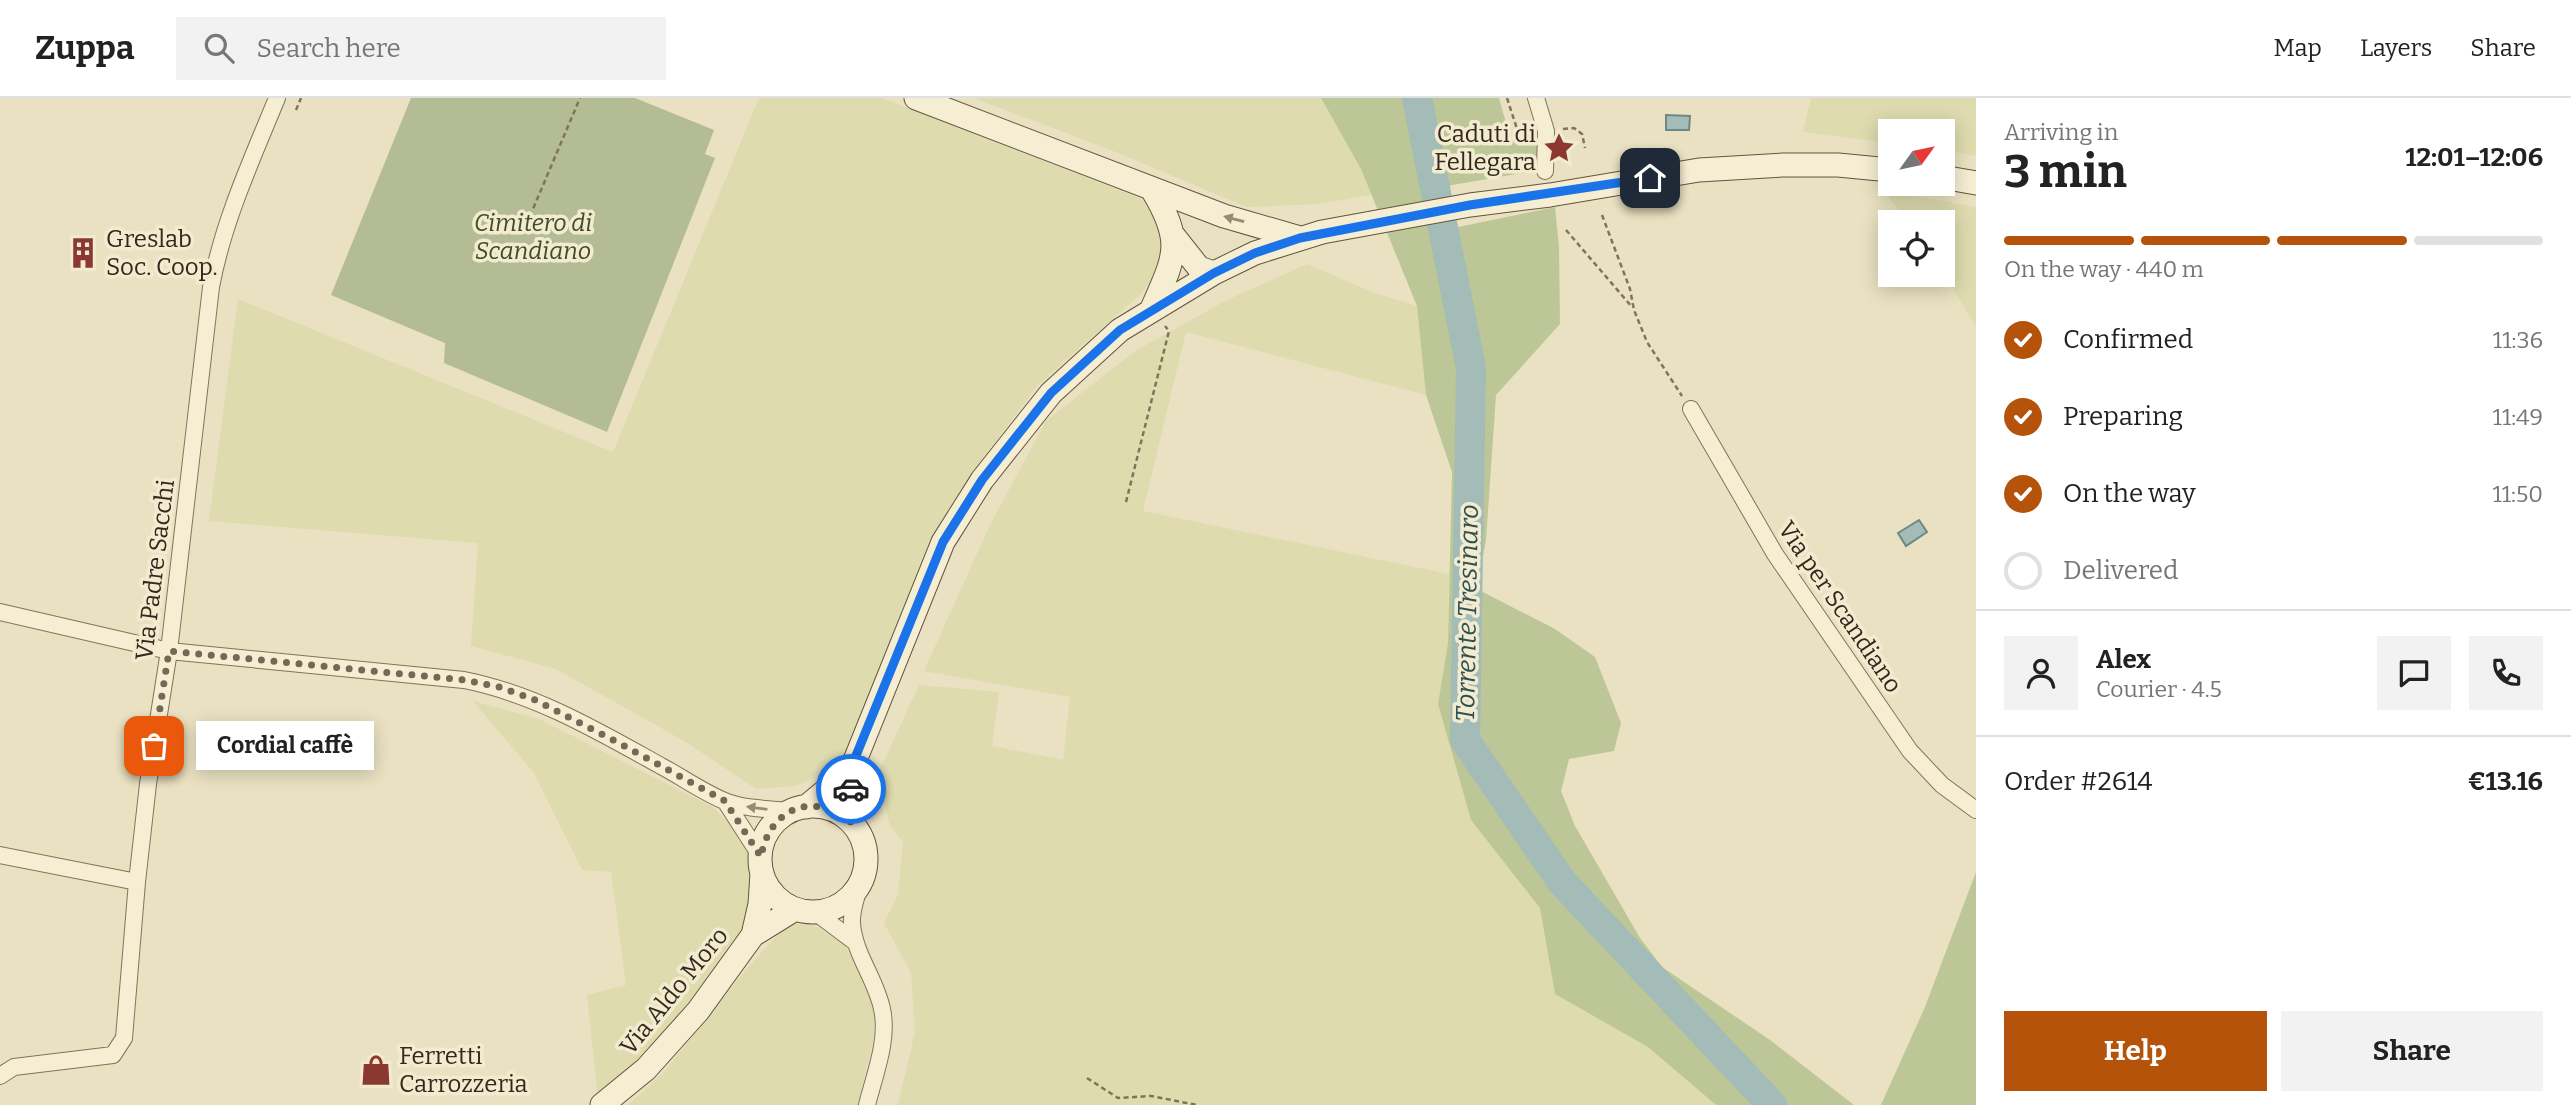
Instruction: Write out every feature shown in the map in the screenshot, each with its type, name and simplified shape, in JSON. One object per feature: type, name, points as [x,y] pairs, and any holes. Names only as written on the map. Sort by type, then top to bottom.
[{"type":"main road","points":[[916,98],[1153,191],[1224,216],[1300,238]]},
{"type":"main road","points":[[798,809],[817,806],[836,811],[852,823],[865,847],[864,873],[859,886],[841,905],[805,911],[786,904],[771,890],[761,864],[763,843],[769,830],[779,819],[798,809],[845,775],[853,763],[943,542],[982,480],[1051,393],[1120,330],[1214,273],[1255,253],[1300,238],[1470,205],[1550,195],[1699,170],[1783,165],[1838,165],[1878,169]]},
{"type":"main road","points":[[1955,179],[1976,183]]},
{"type":"main road","points":[[1151,311],[1173,258],[1173,235],[1168,216],[1153,191]]},
{"type":"main road","points":[[1173,235],[1199,268],[1214,273]]},
{"type":"main road","points":[[852,823],[853,763]]},
{"type":"main road","name":"Via Aldo Moro","points":[[603,1105],[646,1069],[698,1011],[753,935],[760,904],[761,864]]},
{"type":"main road","name":"Via Aldo Moro","points":[[753,935],[805,911]]},
{"type":"street","name":"Via Padre Sacchi","points":[[0,1076],[13,1067],[113,1055],[124,1038],[150,769],[169,651],[211,287],[216,257],[277,98]]},
{"type":"street","points":[[1536,98],[1546,131],[1545,170]]},
{"type":"street","name":"Via per Scandiano","points":[[1691,409],[1775,554],[1910,751],[1941,785],[1976,810]]},
{"type":"street","points":[[0,612],[169,651],[464,680],[499,687],[545,705],[725,801],[757,808],[798,809]]},
{"type":"street","points":[[725,801],[761,864]]},
{"type":"street","points":[[0,855],[137,882]]},
{"type":"street","points":[[859,886],[852,920],[855,942],[874,981],[883,1011],[883,1040],[867,1105]]},
{"type":"street","points":[[805,911],[855,942]]},
{"type":"path","points":[[296,110],[301,98]]},
{"type":"path","points":[[530,216],[579,98]]},
{"type":"path","points":[[1602,215],[1647,342],[1691,409]]},
{"type":"path","points":[[1566,230],[1634,310]]},
{"type":"path","points":[[1126,502],[1169,331],[1151,311]]},
{"type":"path","points":[[1087,1078],[1118,1098],[1151,1096],[1197,1105]]},
{"type":"shaded area","points":[[759,98],[882,98],[1152,203],[1161,237],[1161,266],[1142,293],[1039,384],[970,475],[929,541],[840,765],[796,786],[756,789],[684,741],[556,669],[471,646],[478,543],[209,521],[238,299],[613,452]]},
{"type":"shaded area","points":[[974,98],[1321,98],[1361,169],[1372,195],[1318,204],[1247,207],[1116,152]]},
{"type":"shaded area","points":[[1811,98],[1976,98],[1976,156],[1955,152],[1955,119],[1878,119],[1878,141],[1803,132]]},
{"type":"shaded area","points":[[1888,196],[1913,196],[1976,207],[1976,326],[1952,287],[1955,287],[1955,210],[1898,210]]},
{"type":"shaded area","points":[[1307,264],[1375,293],[1417,306],[1426,395],[1186,332],[1143,511],[1449,574],[1448,643],[1438,704],[1471,820],[1540,908],[1555,994],[1648,1047],[1716,1105],[898,1105],[915,1032],[911,973],[884,923],[898,895],[903,842],[890,826],[878,774],[919,685],[999,692],[992,746],[1063,760],[1070,697],[924,671],[990,525],[1046,421],[1135,351],[1227,300]]},
{"type":"shaded area","points":[[473,701],[539,719],[713,807],[735,830],[750,857],[753,888],[744,927],[705,988],[629,1072],[598,1099],[587,995],[626,985],[611,872],[582,870],[534,773]]},
{"type":"shaded area","points":[[794,924],[814,925],[845,945],[866,987],[875,1013],[873,1040],[858,1105],[628,1105],[664,1072],[778,934]]},
{"type":"green space","name":"Cimitero di Scandiano","points":[[411,98],[635,98],[714,130],[705,154],[715,158],[607,432],[444,363],[445,343],[331,295]]},
{"type":"green space","points":[[1321,98],[1499,98],[1511,141],[1538,137],[1539,170],[1435,188],[1444,230],[1555,207],[1559,247],[1560,324],[1496,395],[1486,540],[1477,589],[1555,629],[1595,657],[1621,723],[1614,751],[1569,759],[1561,791],[1575,826],[1640,938],[1662,967],[1770,1040],[1854,1105],[1716,1105],[1648,1047],[1555,994],[1540,908],[1471,820],[1438,704],[1448,643],[1452,472],[1426,395],[1417,306],[1361,169]]},
{"type":"green space","points":[[1976,872],[1976,1105],[1881,1105],[1925,1007]]},
{"type":"water","points":[[1666,115],[1690,116],[1689,130],[1666,130]]},
{"type":"water","points":[[1919,520],[1927,532],[1906,546],[1898,533]]},
{"type":"waterway","name":"Torrente Tresinaro","points":[[1417,98],[1471,368],[1465,740],[1562,882],[1772,1105]]},
{"type":"way so far","points":[[154,746],[169,651],[464,680],[499,687],[555,710],[725,801],[761,857],[769,830],[779,819],[798,808],[827,808],[845,816],[852,823],[851,789]]},
{"type":"place","name":"Caduti di Fellegara","points":[[1559,148]]},
{"type":"place","name":"Greslab Soc. Coop.","points":[[83,253]]},
{"type":"place","name":"Cordial caffè","points":[[154,746]]},
{"type":"place","name":"Ferretti Carrozzeria","points":[[376,1070]]},
{"type":"route","points":[[851,789],[853,763],[943,542],[982,480],[1051,393],[1120,330],[1214,273],[1255,253],[1300,238],[1470,205],[1650,178]]}]
